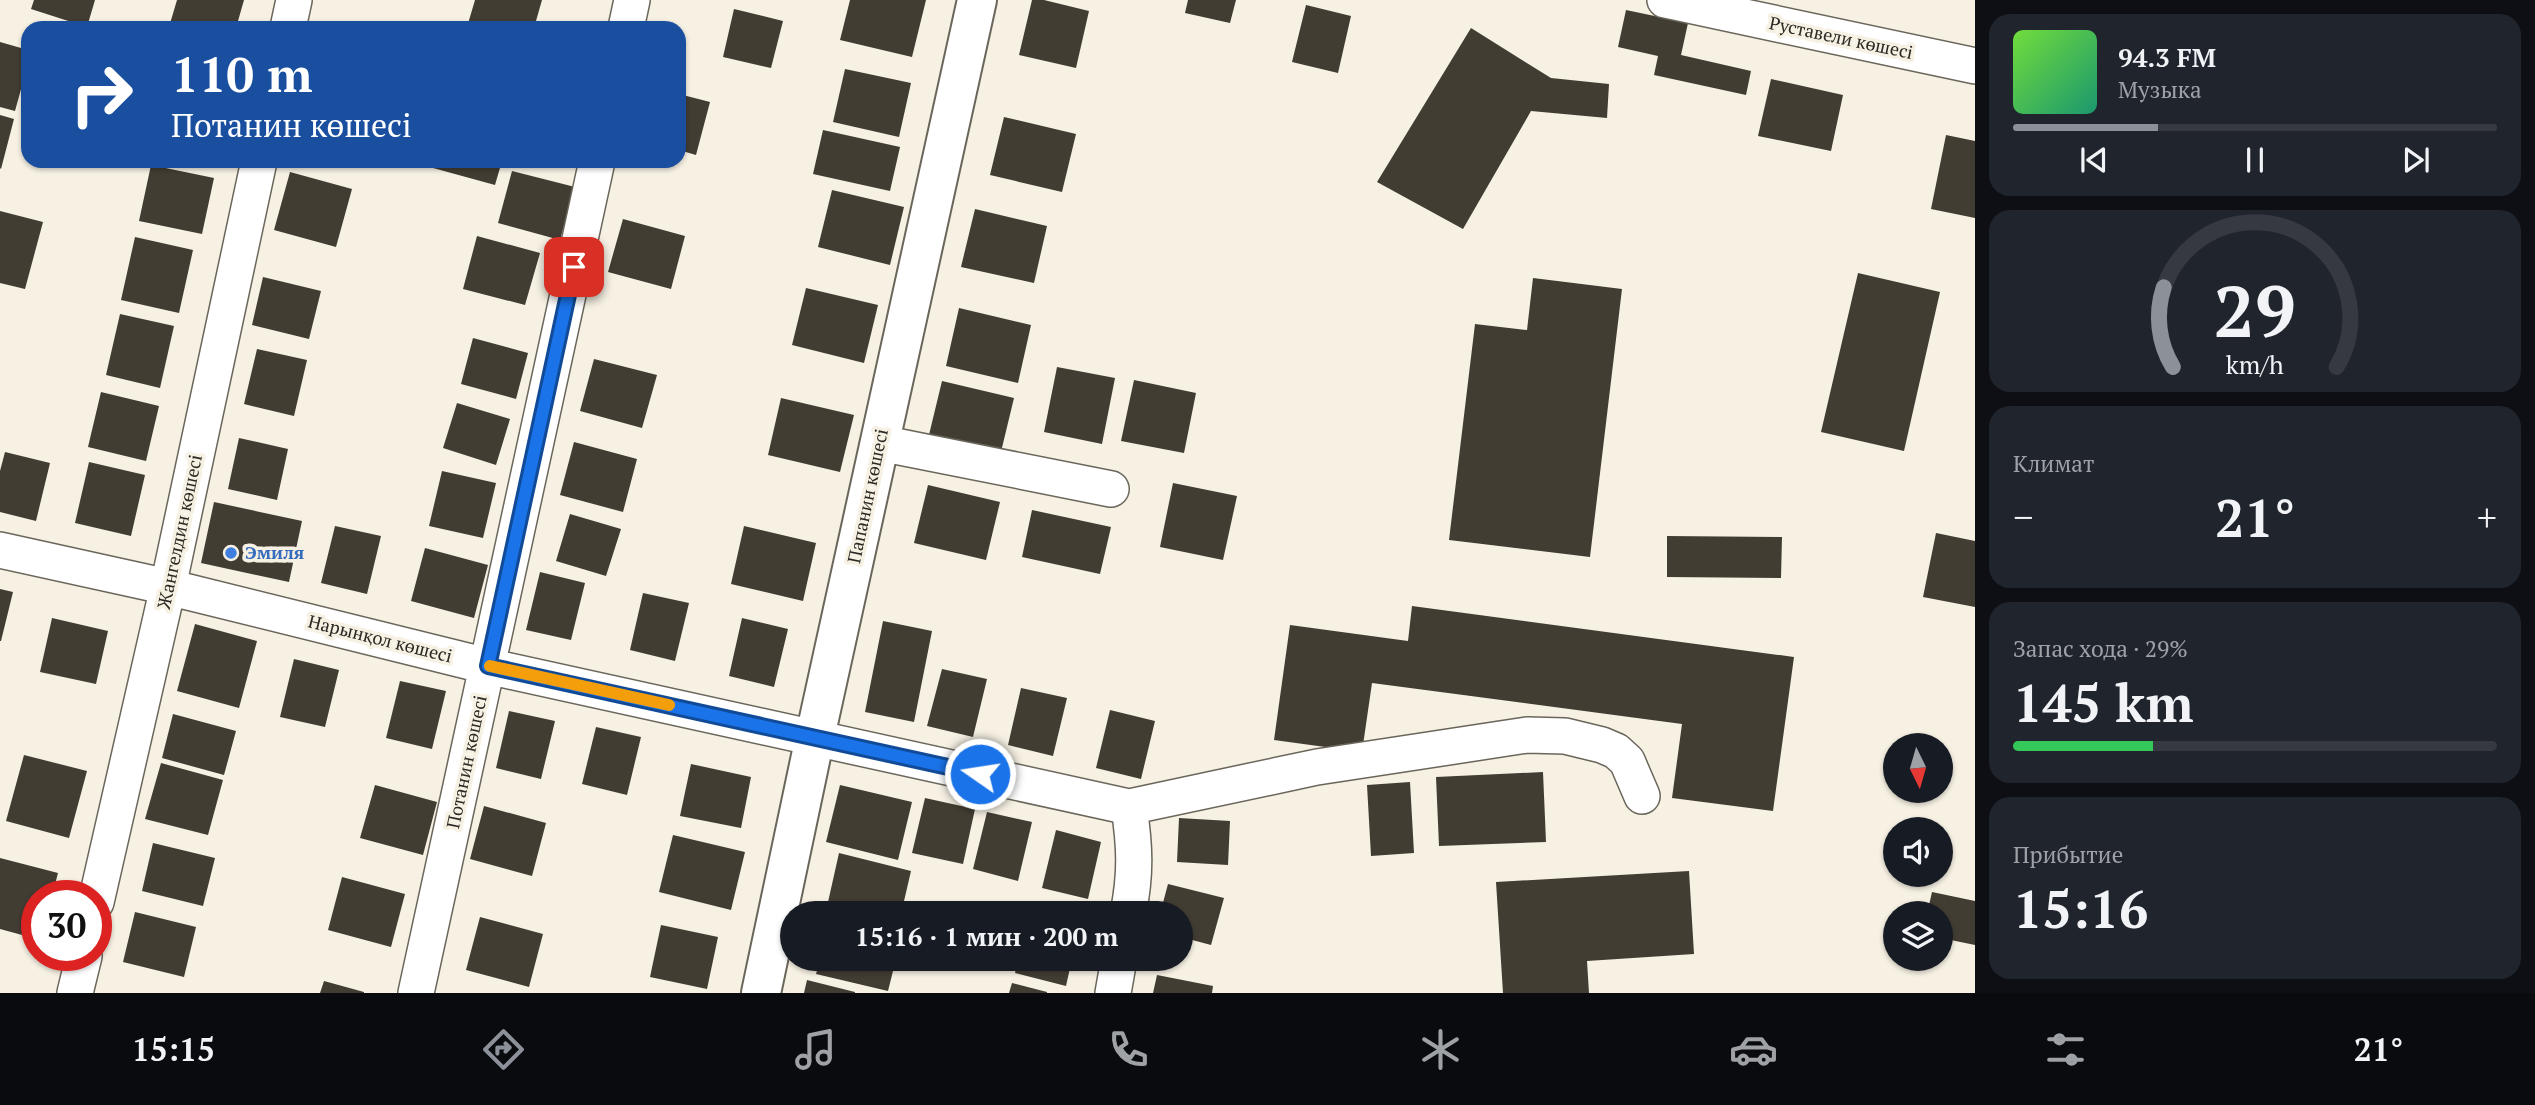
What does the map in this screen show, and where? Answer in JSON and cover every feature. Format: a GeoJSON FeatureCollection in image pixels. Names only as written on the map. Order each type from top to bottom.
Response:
{"type":"FeatureCollection","features":[{"type":"Feature","properties":{"kind":"main road","name":"Папанин көшесі"},"geometry":{"type":"LineString","coordinates":[[761,993],[977,0]]}},
{"type":"Feature","properties":{"kind":"street"},"geometry":{"type":"LineString","coordinates":[[290,21],[294,0]]}},
{"type":"Feature","properties":{"kind":"street"},"geometry":{"type":"LineString","coordinates":[[628,21],[632,0]]}},
{"type":"Feature","properties":{"kind":"street","name":"Руставели көшесі"},"geometry":{"type":"LineString","coordinates":[[1665,0],[1756,10],[1975,66]]}},
{"type":"Feature","properties":{"kind":"street","name":"Жангелдин көшесі"},"geometry":{"type":"LineString","coordinates":[[101,880],[168,587],[258,168]]}},
{"type":"Feature","properties":{"kind":"street","name":"Потанин көшесі"},"geometry":{"type":"LineString","coordinates":[[416,993],[595,168]]}},
{"type":"Feature","properties":{"kind":"street"},"geometry":{"type":"LineString","coordinates":[[880,443],[1111,488]]}},
{"type":"Feature","properties":{"kind":"street","name":"Нарынқол көшесі"},"geometry":{"type":"LineString","coordinates":[[0,550],[168,587],[488,666],[1129,807]]}},
{"type":"Feature","properties":{"kind":"street"},"geometry":{"type":"LineString","coordinates":[[1130,901],[1135,847],[1129,807],[1317,767],[1527,735],[1565,736],[1616,751],[1627,761],[1642,796]]}},
{"type":"Feature","properties":{"kind":"street"},"geometry":{"type":"LineString","coordinates":[[75,993],[80,971]]}},
{"type":"Feature","properties":{"kind":"street"},"geometry":{"type":"LineString","coordinates":[[1113,993],[1117,971]]}},
{"type":"Feature","properties":{"kind":"building"},"geometry":{"type":"Polygon","coordinates":[[[34,0],[95,0],[89,21],[68,21],[31,9],[34,0]]]}},
{"type":"Feature","properties":{"kind":"building"},"geometry":{"type":"Polygon","coordinates":[[[177,0],[244,0],[238,21],[171,21],[177,0]]]}},
{"type":"Feature","properties":{"kind":"building"},"geometry":{"type":"Polygon","coordinates":[[[475,0],[542,0],[536,21],[469,21],[475,0]]]}},
{"type":"Feature","properties":{"kind":"building"},"geometry":{"type":"Polygon","coordinates":[[[850,0],[926,0],[912,57],[840,40],[850,0]]]}},
{"type":"Feature","properties":{"kind":"building"},"geometry":{"type":"Polygon","coordinates":[[[1032,0],[1044,0],[1089,11],[1076,68],[1019,55],[1032,0]]]}},
{"type":"Feature","properties":{"kind":"building"},"geometry":{"type":"Polygon","coordinates":[[[1188,0],[1236,0],[1230,23],[1185,13],[1188,0]]]}},
{"type":"Feature","properties":{"kind":"building"},"geometry":{"type":"Polygon","coordinates":[[[1306,5],[1351,16],[1338,73],[1292,62],[1306,5]]]}},
{"type":"Feature","properties":{"kind":"building"},"geometry":{"type":"Polygon","coordinates":[[[734,9],[783,21],[771,68],[723,57],[734,9]]]}},
{"type":"Feature","properties":{"kind":"building"},"geometry":{"type":"Polygon","coordinates":[[[1626,10],[1688,23],[1681,55],[1751,71],[1746,95],[1654,75],[1658,56],[1618,47],[1626,10]]]}},
{"type":"Feature","properties":{"kind":"building"},"geometry":{"type":"Polygon","coordinates":[[[1471,28],[1551,78],[1609,84],[1607,118],[1531,111],[1463,229],[1377,182],[1471,28]]]}},
{"type":"Feature","properties":{"kind":"building"},"geometry":{"type":"Polygon","coordinates":[[[0,42],[21,48],[21,89],[15,111],[0,107],[0,42]]]}},
{"type":"Feature","properties":{"kind":"building"},"geometry":{"type":"Polygon","coordinates":[[[845,69],[911,83],[899,137],[833,122],[845,69]]]}},
{"type":"Feature","properties":{"kind":"building"},"geometry":{"type":"Polygon","coordinates":[[[1771,79],[1843,95],[1831,151],[1758,136],[1771,79]]]}},
{"type":"Feature","properties":{"kind":"building"},"geometry":{"type":"Polygon","coordinates":[[[686,96],[710,102],[696,155],[686,152],[686,96]]]}},
{"type":"Feature","properties":{"kind":"building"},"geometry":{"type":"Polygon","coordinates":[[[0,115],[14,119],[1,169],[0,168],[0,115]]]}},
{"type":"Feature","properties":{"kind":"building"},"geometry":{"type":"Polygon","coordinates":[[[1004,117],[1076,134],[1062,192],[990,175],[1004,117]]]}},
{"type":"Feature","properties":{"kind":"building"},"geometry":{"type":"Polygon","coordinates":[[[823,130],[900,147],[890,191],[813,174],[823,130]]]}},
{"type":"Feature","properties":{"kind":"building"},"geometry":{"type":"Polygon","coordinates":[[[1946,135],[1975,141],[1975,218],[1931,209],[1946,135]]]}},
{"type":"Feature","properties":{"kind":"building"},"geometry":{"type":"Polygon","coordinates":[[[150,168],[166,168],[214,178],[202,234],[139,221],[150,168]]]}},
{"type":"Feature","properties":{"kind":"building"},"geometry":{"type":"Polygon","coordinates":[[[433,168],[500,168],[495,185],[433,168]]]}},
{"type":"Feature","properties":{"kind":"building"},"geometry":{"type":"Polygon","coordinates":[[[512,171],[575,187],[560,240],[498,223],[512,171]]]}},
{"type":"Feature","properties":{"kind":"building"},"geometry":{"type":"Polygon","coordinates":[[[290,172],[352,189],[336,247],[274,230],[290,172]]]}},
{"type":"Feature","properties":{"kind":"building"},"geometry":{"type":"Polygon","coordinates":[[[832,190],[904,207],[890,265],[818,247],[832,190]]]}},
{"type":"Feature","properties":{"kind":"building"},"geometry":{"type":"Polygon","coordinates":[[[975,209],[1047,226],[1034,283],[961,267],[975,209]]]}},
{"type":"Feature","properties":{"kind":"building"},"geometry":{"type":"Polygon","coordinates":[[[0,211],[43,222],[25,289],[0,283],[0,211]]]}},
{"type":"Feature","properties":{"kind":"building"},"geometry":{"type":"Polygon","coordinates":[[[623,219],[685,236],[671,289],[608,272],[623,219]]]}},
{"type":"Feature","properties":{"kind":"building"},"geometry":{"type":"Polygon","coordinates":[[[477,236],[540,253],[525,305],[463,289],[477,236]]]}},
{"type":"Feature","properties":{"kind":"building"},"geometry":{"type":"Polygon","coordinates":[[[135,237],[193,250],[179,313],[121,300],[135,237]]]}},
{"type":"Feature","properties":{"kind":"building"},"geometry":{"type":"Polygon","coordinates":[[[1858,273],[1940,292],[1904,451],[1821,432],[1858,273]]]}},
{"type":"Feature","properties":{"kind":"building"},"geometry":{"type":"Polygon","coordinates":[[[263,277],[321,291],[309,339],[252,325],[263,277]]]}},
{"type":"Feature","properties":{"kind":"building"},"geometry":{"type":"Polygon","coordinates":[[[1533,278],[1622,289],[1590,557],[1449,540],[1475,324],[1527,330],[1533,278]]]}},
{"type":"Feature","properties":{"kind":"building"},"geometry":{"type":"Polygon","coordinates":[[[806,288],[878,305],[864,363],[792,345],[806,288]]]}},
{"type":"Feature","properties":{"kind":"building"},"geometry":{"type":"Polygon","coordinates":[[[959,308],[1031,325],[1018,383],[946,366],[959,308]]]}},
{"type":"Feature","properties":{"kind":"building"},"geometry":{"type":"Polygon","coordinates":[[[120,314],[174,326],[160,388],[106,375],[120,314]]]}},
{"type":"Feature","properties":{"kind":"building"},"geometry":{"type":"Polygon","coordinates":[[[473,338],[528,353],[516,399],[461,384],[473,338]]]}},
{"type":"Feature","properties":{"kind":"building"},"geometry":{"type":"Polygon","coordinates":[[[257,349],[307,360],[294,416],[244,404],[257,349]]]}},
{"type":"Feature","properties":{"kind":"building"},"geometry":{"type":"Polygon","coordinates":[[[594,359],[657,375],[642,428],[580,411],[594,359]]]}},
{"type":"Feature","properties":{"kind":"building"},"geometry":{"type":"Polygon","coordinates":[[[1057,367],[1115,378],[1102,444],[1044,432],[1057,367]]]}},
{"type":"Feature","properties":{"kind":"building"},"geometry":{"type":"Polygon","coordinates":[[[1134,380],[1196,393],[1184,453],[1121,441],[1134,380]]]}},
{"type":"Feature","properties":{"kind":"building"},"geometry":{"type":"Polygon","coordinates":[[[942,381],[1014,398],[1000,456],[928,439],[942,381]]]}},
{"type":"Feature","properties":{"kind":"building"},"geometry":{"type":"Polygon","coordinates":[[[101,392],[159,406],[146,461],[88,447],[101,392]]]}},
{"type":"Feature","properties":{"kind":"building"},"geometry":{"type":"Polygon","coordinates":[[[781,398],[854,415],[840,472],[768,455],[781,398]]]}},
{"type":"Feature","properties":{"kind":"building"},"geometry":{"type":"Polygon","coordinates":[[[457,403],[510,419],[496,465],[443,448],[457,403]]]}},
{"type":"Feature","properties":{"kind":"building"},"geometry":{"type":"Polygon","coordinates":[[[239,438],[288,449],[277,500],[228,489],[239,438]]]}},
{"type":"Feature","properties":{"kind":"building"},"geometry":{"type":"Polygon","coordinates":[[[574,442],[637,459],[623,512],[560,495],[574,442]]]}},
{"type":"Feature","properties":{"kind":"building"},"geometry":{"type":"Polygon","coordinates":[[[5,452],[50,463],[36,521],[0,512],[0,471],[5,452]]]}},
{"type":"Feature","properties":{"kind":"building"},"geometry":{"type":"Polygon","coordinates":[[[89,462],[145,475],[131,536],[75,523],[89,462]]]}},
{"type":"Feature","properties":{"kind":"building"},"geometry":{"type":"Polygon","coordinates":[[[442,471],[496,483],[483,538],[429,526],[442,471]]]}},
{"type":"Feature","properties":{"kind":"building"},"geometry":{"type":"Polygon","coordinates":[[[1173,483],[1237,496],[1223,560],[1160,547],[1173,483]]]}},
{"type":"Feature","properties":{"kind":"building"},"geometry":{"type":"Polygon","coordinates":[[[928,485],[1000,502],[986,560],[914,543],[928,485]]]}},
{"type":"Feature","properties":{"kind":"building"},"geometry":{"type":"Polygon","coordinates":[[[214,502],[302,521],[289,582],[201,563],[214,502]]]}},
{"type":"Feature","properties":{"kind":"building"},"geometry":{"type":"Polygon","coordinates":[[[1032,510],[1111,527],[1100,574],[1022,557],[1032,510]]]}},
{"type":"Feature","properties":{"kind":"building"},"geometry":{"type":"Polygon","coordinates":[[[570,514],[621,529],[606,576],[556,561],[570,514]]]}},
{"type":"Feature","properties":{"kind":"building"},"geometry":{"type":"Polygon","coordinates":[[[335,526],[381,536],[367,594],[321,583],[335,526]]]}},
{"type":"Feature","properties":{"kind":"building"},"geometry":{"type":"Polygon","coordinates":[[[744,526],[816,543],[803,601],[731,584],[744,526]]]}},
{"type":"Feature","properties":{"kind":"building"},"geometry":{"type":"Polygon","coordinates":[[[1936,533],[1975,541],[1975,607],[1923,597],[1936,533]]]}},
{"type":"Feature","properties":{"kind":"building"},"geometry":{"type":"Polygon","coordinates":[[[1667,536],[1782,537],[1781,578],[1667,577],[1667,536]]]}},
{"type":"Feature","properties":{"kind":"building"},"geometry":{"type":"Polygon","coordinates":[[[425,548],[488,565],[474,618],[411,601],[425,548]]]}},
{"type":"Feature","properties":{"kind":"building"},"geometry":{"type":"Polygon","coordinates":[[[540,572],[585,583],[571,640],[526,630],[540,572]]]}},
{"type":"Feature","properties":{"kind":"building"},"geometry":{"type":"Polygon","coordinates":[[[0,589],[13,592],[1,641],[0,641],[0,589]]]}},
{"type":"Feature","properties":{"kind":"building"},"geometry":{"type":"Polygon","coordinates":[[[643,593],[689,603],[675,661],[630,650],[643,593]]]}},
{"type":"Feature","properties":{"kind":"building"},"geometry":{"type":"Polygon","coordinates":[[[1412,606],[1794,657],[1773,811],[1672,798],[1682,724],[1372,683],[1362,752],[1274,740],[1290,625],[1408,641],[1412,606]]]}},
{"type":"Feature","properties":{"kind":"building"},"geometry":{"type":"Polygon","coordinates":[[[52,618],[108,631],[96,684],[40,672],[52,618]]]}},
{"type":"Feature","properties":{"kind":"building"},"geometry":{"type":"Polygon","coordinates":[[[742,618],[788,629],[774,687],[729,676],[742,618]]]}},
{"type":"Feature","properties":{"kind":"building"},"geometry":{"type":"Polygon","coordinates":[[[883,621],[932,631],[914,722],[865,712],[883,621]]]}},
{"type":"Feature","properties":{"kind":"building"},"geometry":{"type":"Polygon","coordinates":[[[195,624],[257,641],[239,708],[177,691],[195,624]]]}},
{"type":"Feature","properties":{"kind":"building"},"geometry":{"type":"Polygon","coordinates":[[[294,659],[339,670],[325,727],[280,717],[294,659]]]}},
{"type":"Feature","properties":{"kind":"building"},"geometry":{"type":"Polygon","coordinates":[[[942,669],[987,679],[973,737],[927,726],[942,669]]]}},
{"type":"Feature","properties":{"kind":"building"},"geometry":{"type":"Polygon","coordinates":[[[400,681],[446,691],[432,749],[386,738],[400,681]]]}},
{"type":"Feature","properties":{"kind":"building"},"geometry":{"type":"Polygon","coordinates":[[[1021,688],[1067,698],[1053,756],[1008,745],[1021,688]]]}},
{"type":"Feature","properties":{"kind":"building"},"geometry":{"type":"Polygon","coordinates":[[[1110,710],[1155,721],[1141,779],[1096,768],[1110,710]]]}},
{"type":"Feature","properties":{"kind":"building"},"geometry":{"type":"Polygon","coordinates":[[[509,711],[555,721],[541,779],[496,768],[509,711]]]}},
{"type":"Feature","properties":{"kind":"building"},"geometry":{"type":"Polygon","coordinates":[[[173,714],[236,731],[224,775],[162,758],[173,714]]]}},
{"type":"Feature","properties":{"kind":"building"},"geometry":{"type":"Polygon","coordinates":[[[596,727],[641,737],[627,795],[582,784],[596,727]]]}},
{"type":"Feature","properties":{"kind":"building"},"geometry":{"type":"Polygon","coordinates":[[[24,755],[87,771],[69,838],[6,821],[24,755]]]}},
{"type":"Feature","properties":{"kind":"building"},"geometry":{"type":"Polygon","coordinates":[[[161,763],[223,780],[208,835],[145,819],[161,763]]]}},
{"type":"Feature","properties":{"kind":"building"},"geometry":{"type":"Polygon","coordinates":[[[691,764],[751,777],[741,828],[680,816],[691,764]]]}},
{"type":"Feature","properties":{"kind":"building"},"geometry":{"type":"Polygon","coordinates":[[[1543,772],[1546,842],[1439,846],[1436,777],[1543,772]]]}},
{"type":"Feature","properties":{"kind":"building"},"geometry":{"type":"Polygon","coordinates":[[[1410,782],[1414,853],[1371,856],[1367,785],[1410,782]]]}},
{"type":"Feature","properties":{"kind":"building"},"geometry":{"type":"Polygon","coordinates":[[[375,785],[437,802],[423,855],[360,838],[375,785]]]}},
{"type":"Feature","properties":{"kind":"building"},"geometry":{"type":"Polygon","coordinates":[[[840,785],[912,802],[898,860],[826,842],[840,785]]]}},
{"type":"Feature","properties":{"kind":"building"},"geometry":{"type":"Polygon","coordinates":[[[925,798],[975,809],[963,864],[912,853],[925,798]]]}},
{"type":"Feature","properties":{"kind":"building"},"geometry":{"type":"Polygon","coordinates":[[[484,806],[546,823],[532,876],[470,859],[484,806]]]}},
{"type":"Feature","properties":{"kind":"building"},"geometry":{"type":"Polygon","coordinates":[[[987,812],[1032,822],[1018,881],[973,869],[987,812]]]}},
{"type":"Feature","properties":{"kind":"building"},"geometry":{"type":"Polygon","coordinates":[[[1179,818],[1230,821],[1228,865],[1177,862],[1179,818]]]}},
{"type":"Feature","properties":{"kind":"building"},"geometry":{"type":"Polygon","coordinates":[[[1056,830],[1101,842],[1088,899],[1042,888],[1056,830]]]}},
{"type":"Feature","properties":{"kind":"building"},"geometry":{"type":"Polygon","coordinates":[[[673,835],[745,852],[731,910],[659,892],[673,835]]]}},
{"type":"Feature","properties":{"kind":"building"},"geometry":{"type":"Polygon","coordinates":[[[153,843],[215,858],[203,906],[142,891],[153,843]]]}},
{"type":"Feature","properties":{"kind":"building"},"geometry":{"type":"Polygon","coordinates":[[[839,853],[911,871],[904,901],[828,901],[839,853]]]}},
{"type":"Feature","properties":{"kind":"building"},"geometry":{"type":"Polygon","coordinates":[[[0,858],[58,873],[56,880],[21,880],[21,935],[0,929],[0,858]]]}},
{"type":"Feature","properties":{"kind":"building"},"geometry":{"type":"Polygon","coordinates":[[[1689,871],[1694,954],[1587,961],[1589,993],[1503,993],[1496,882],[1689,871]]]}},
{"type":"Feature","properties":{"kind":"building"},"geometry":{"type":"Polygon","coordinates":[[[342,877],[405,894],[391,947],[328,930],[342,877]]]}},
{"type":"Feature","properties":{"kind":"building"},"geometry":{"type":"Polygon","coordinates":[[[1168,884],[1224,898],[1211,945],[1193,940],[1193,901],[1163,901],[1168,884]]]}},
{"type":"Feature","properties":{"kind":"building"},"geometry":{"type":"Polygon","coordinates":[[[1932,892],[1975,901],[1975,945],[1953,940],[1953,901],[1930,901],[1932,892]]]}},
{"type":"Feature","properties":{"kind":"building"},"geometry":{"type":"Polygon","coordinates":[[[135,912],[196,927],[184,977],[123,962],[135,912]]]}},
{"type":"Feature","properties":{"kind":"building"},"geometry":{"type":"Polygon","coordinates":[[[480,917],[543,934],[529,987],[466,970],[480,917]]]}},
{"type":"Feature","properties":{"kind":"building"},"geometry":{"type":"Polygon","coordinates":[[[661,925],[718,937],[707,989],[650,977],[661,925]]]}},
{"type":"Feature","properties":{"kind":"building"},"geometry":{"type":"Polygon","coordinates":[[[817,971],[893,971],[888,991],[816,974],[817,971]]]}},
{"type":"Feature","properties":{"kind":"building"},"geometry":{"type":"Polygon","coordinates":[[[1015,971],[1069,971],[1066,986],[1015,971]]]}},
{"type":"Feature","properties":{"kind":"building"},"geometry":{"type":"Polygon","coordinates":[[[1157,975],[1213,986],[1212,993],[1153,993],[1157,975]]]}},
{"type":"Feature","properties":{"kind":"building"},"geometry":{"type":"Polygon","coordinates":[[[807,980],[855,992],[855,993],[804,993],[807,980]]]}},
{"type":"Feature","properties":{"kind":"building"},"geometry":{"type":"Polygon","coordinates":[[[324,981],[364,992],[364,993],[320,993],[324,981]]]}},
{"type":"Feature","properties":{"kind":"building"},"geometry":{"type":"Polygon","coordinates":[[[1012,983],[1047,992],[1047,993],[1009,993],[1012,983]]]}},
{"type":"Feature","properties":{"kind":"slow traffic"},"geometry":{"type":"LineString","coordinates":[[490,666],[669,705]]}},
{"type":"Feature","properties":{"kind":"place","name":"Эмиля"},"geometry":{"type":"Point","coordinates":[231,553]}},
{"type":"Feature","properties":{"kind":"route"},"geometry":{"type":"LineString","coordinates":[[574,267],[488,666],[980,774]]}}]}
